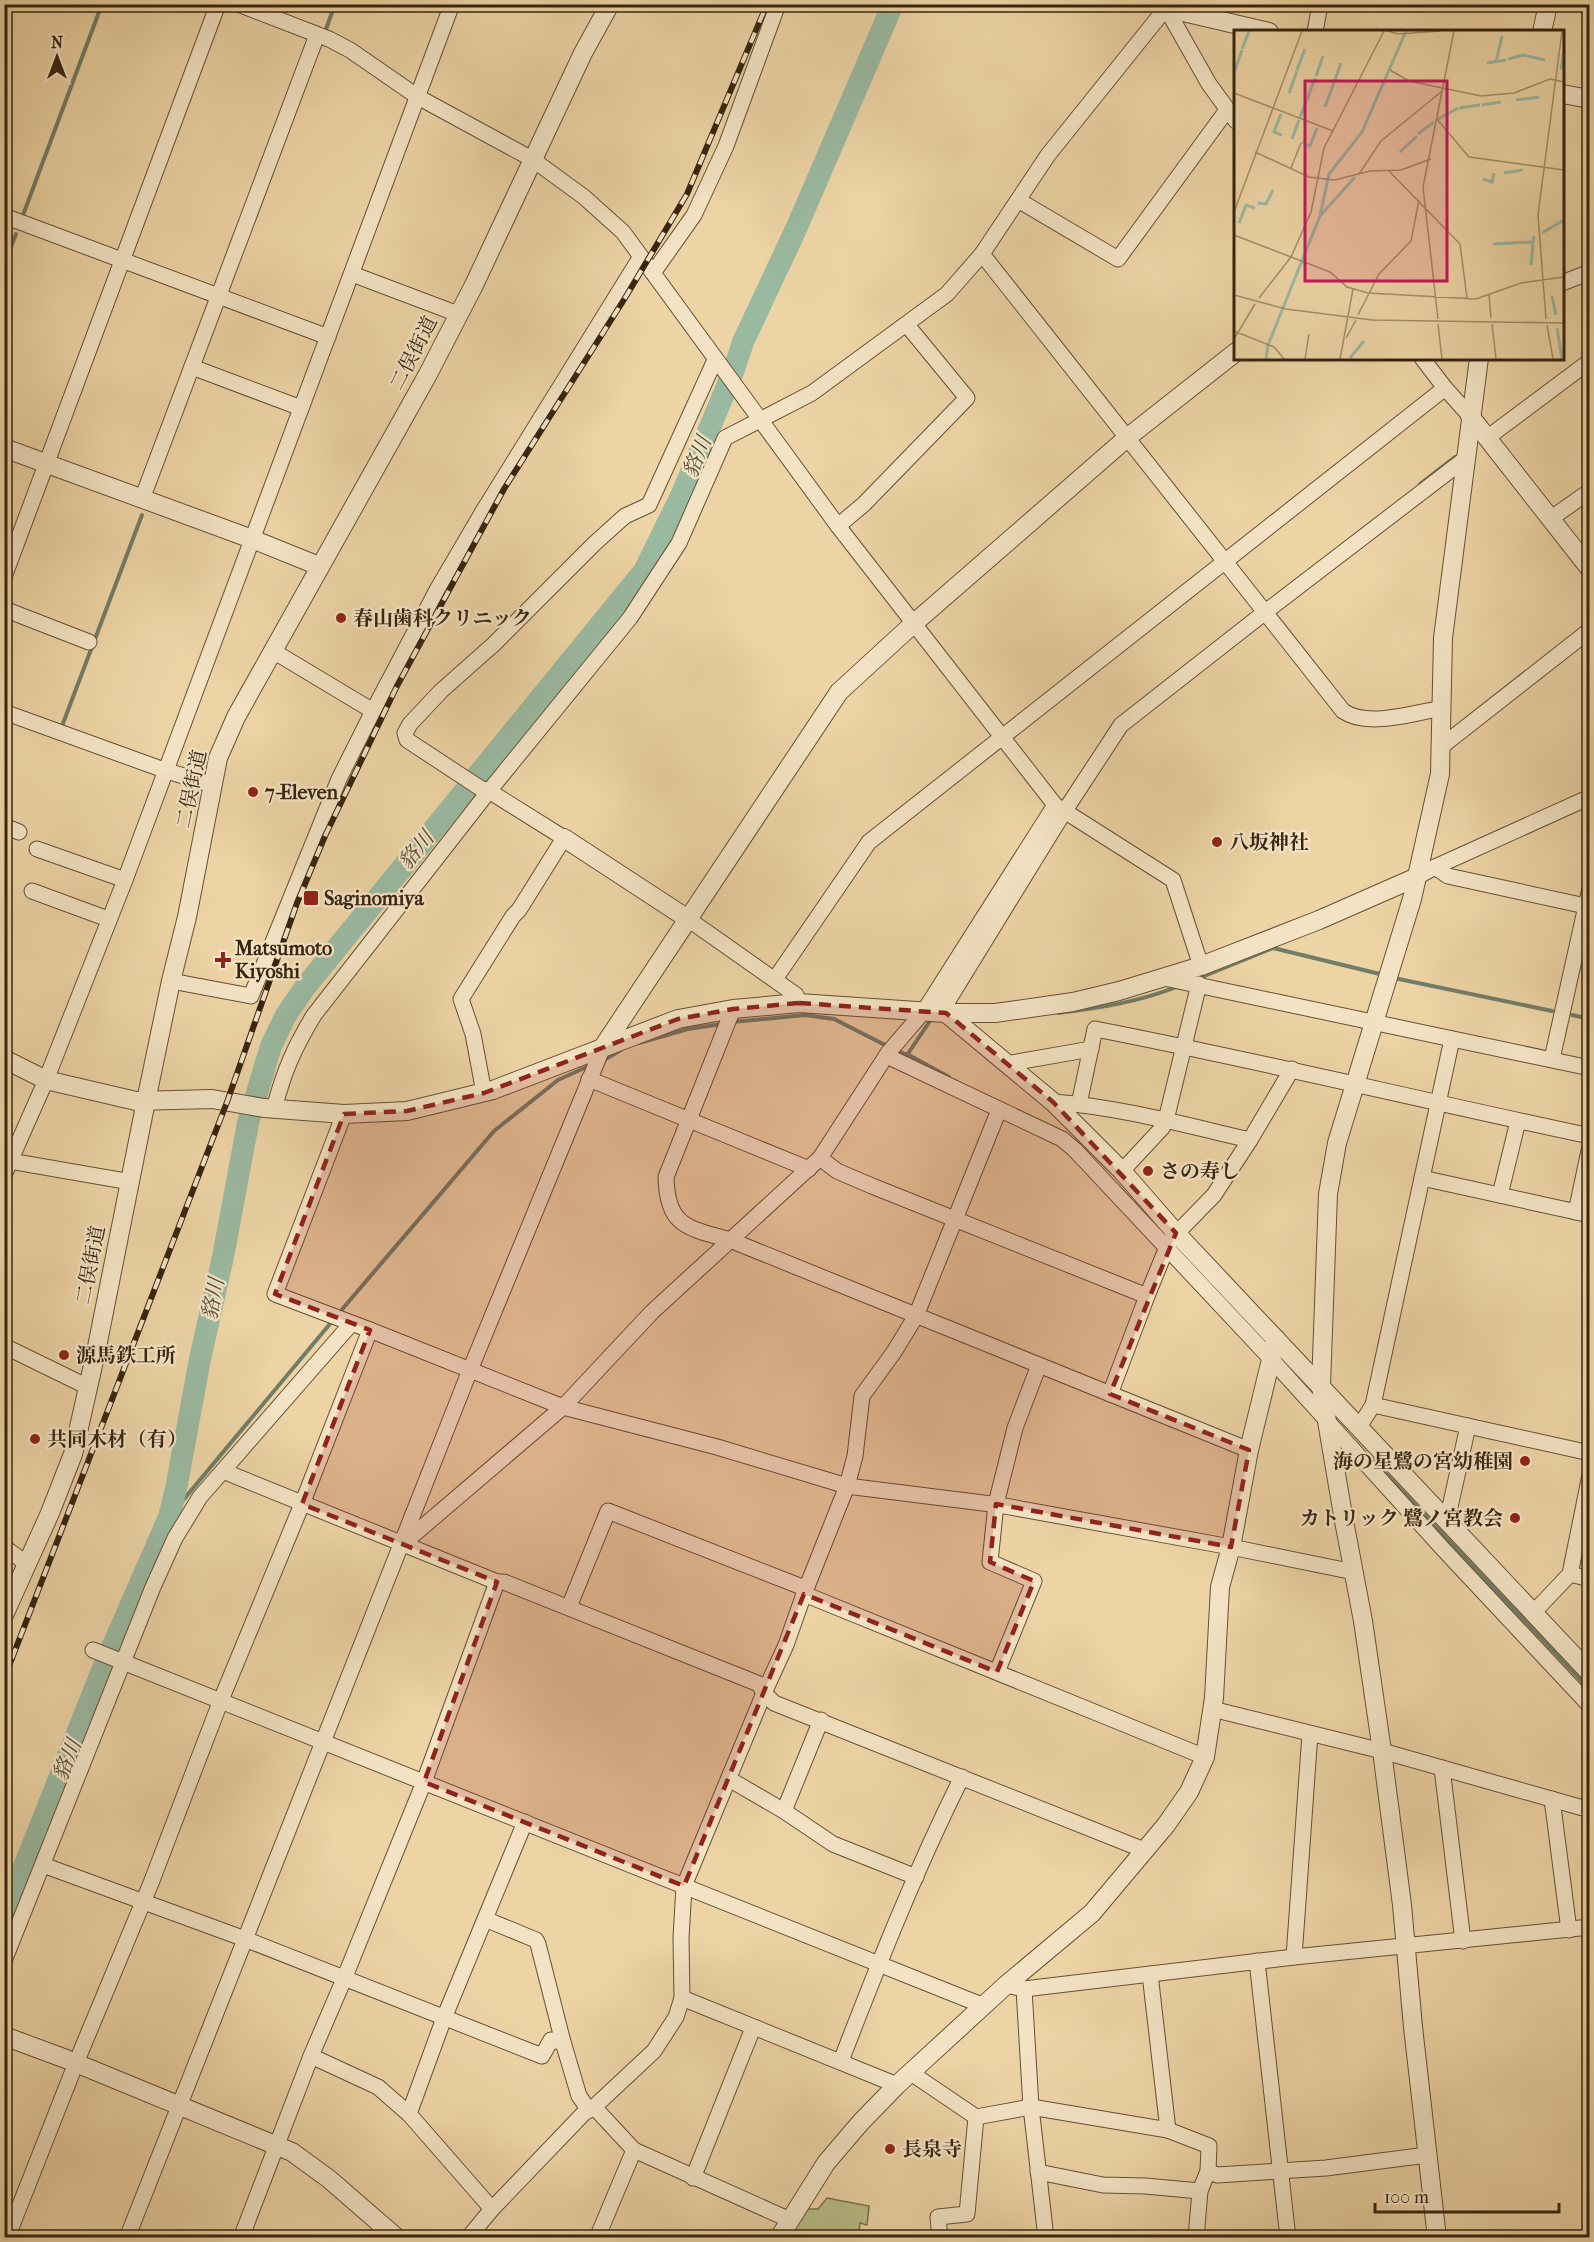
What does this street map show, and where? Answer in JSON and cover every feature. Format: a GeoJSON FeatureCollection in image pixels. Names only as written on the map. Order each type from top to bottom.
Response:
{"type":"FeatureCollection","features":[{"type":"Feature","properties":{"kind":"street"},"geometry":{"type":"LineString","coordinates":[[4,577],[218,4]]}},
{"type":"Feature","properties":{"kind":"street"},"geometry":{"type":"LineString","coordinates":[[238,4],[321,36],[365,59],[418,97],[532,159],[608,217],[623,232],[912,625],[1059,808],[1173,880],[1199,978],[1166,1120],[1162,1128],[1122,1171]]}},
{"type":"Feature","properties":{"kind":"street"},"geometry":{"type":"LineString","coordinates":[[131,1182],[7,1166],[46,1080],[125,879],[452,4]]}},
{"type":"Feature","properties":{"kind":"street","name":"二俣街道"},"geometry":{"type":"LineString","coordinates":[[4,1615],[69,1466],[88,1387],[171,981],[187,917],[218,758],[236,717],[394,436],[474,285],[583,53],[610,4]]}},
{"type":"Feature","properties":{"kind":"street"},"geometry":{"type":"LineString","coordinates":[[653,273],[694,215],[726,146],[778,4]]}},
{"type":"Feature","properties":{"kind":"street"},"geometry":{"type":"LineString","coordinates":[[1315,30],[1320,4]]}},
{"type":"Feature","properties":{"kind":"street"},"geometry":{"type":"LineString","coordinates":[[1542,30],[1548,4]]}},
{"type":"Feature","properties":{"kind":"street"},"geometry":{"type":"LineString","coordinates":[[1162,6],[1210,11],[1263,30]]}},
{"type":"Feature","properties":{"kind":"street"},"geometry":{"type":"LineString","coordinates":[[1018,200],[1118,259],[1231,115],[1209,84],[1162,6]]}},
{"type":"Feature","properties":{"kind":"street"},"geometry":{"type":"LineString","coordinates":[[269,1108],[294,1049],[314,1015],[484,790],[630,618],[679,543],[725,438],[812,393],[907,326],[947,294],[982,254],[1048,155],[1162,6]]}},
{"type":"Feature","properties":{"kind":"street"},"geometry":{"type":"LineString","coordinates":[[142,499],[197,368],[218,296],[321,36]]}},
{"type":"Feature","properties":{"kind":"street"},"geometry":{"type":"LineString","coordinates":[[1564,94],[1590,99]]}},
{"type":"Feature","properties":{"kind":"street"},"geometry":{"type":"LineString","coordinates":[[4,216],[328,337]]}},
{"type":"Feature","properties":{"kind":"street"},"geometry":{"type":"LineString","coordinates":[[982,254],[1343,711],[1352,717],[1373,719],[1442,708]]}},
{"type":"Feature","properties":{"kind":"street"},"geometry":{"type":"LineString","coordinates":[[171,981],[251,996],[339,779],[373,711],[438,588],[482,513],[640,258]]}},
{"type":"Feature","properties":{"kind":"street"},"geometry":{"type":"LineString","coordinates":[[1564,283],[1590,272]]}},
{"type":"Feature","properties":{"kind":"street"},"geometry":{"type":"LineString","coordinates":[[352,274],[458,314]]}},
{"type":"Feature","properties":{"kind":"street"},"geometry":{"type":"LineString","coordinates":[[838,526],[864,504],[967,398],[907,326]]}},
{"type":"Feature","properties":{"kind":"street"},"geometry":{"type":"LineString","coordinates":[[127,2238],[470,1370],[602,1050],[839,692],[912,625],[1128,437],[1234,354]]}},
{"type":"Feature","properties":{"kind":"street"},"geometry":{"type":"LineString","coordinates":[[1424,360],[1590,569]]}},
{"type":"Feature","properties":{"kind":"street"},"geometry":{"type":"LineString","coordinates":[[1437,2238],[1406,1945],[1382,1751],[1363,1621],[1322,1391],[1328,1194],[1337,1143],[1418,877],[1440,774],[1443,638],[1479,360]]}},
{"type":"Feature","properties":{"kind":"street"},"geometry":{"type":"LineString","coordinates":[[1487,438],[1590,361]]}},
{"type":"Feature","properties":{"kind":"street"},"geometry":{"type":"LineString","coordinates":[[720,365],[649,505],[625,516],[494,644],[441,691],[410,724],[405,733],[407,740],[688,919],[775,979],[796,995],[799,1003]]}},
{"type":"Feature","properties":{"kind":"street"},"geometry":{"type":"LineString","coordinates":[[197,368],[301,408]]}},
{"type":"Feature","properties":{"kind":"street"},"geometry":{"type":"LineString","coordinates":[[775,979],[869,842],[1445,388]]}},
{"type":"Feature","properties":{"kind":"street"},"geometry":{"type":"LineString","coordinates":[[4,448],[319,566]]}},
{"type":"Feature","properties":{"kind":"street"},"geometry":{"type":"LineString","coordinates":[[402,1544],[563,1407],[652,1312],[815,1163],[891,1050],[937,1012],[1059,808],[1121,725],[1465,459]]}},
{"type":"Feature","properties":{"kind":"street"},"geometry":{"type":"LineString","coordinates":[[1550,519],[1590,491]]}},
{"type":"Feature","properties":{"kind":"street"},"geometry":{"type":"LineString","coordinates":[[4,609],[89,642]]}},
{"type":"Feature","properties":{"kind":"street"},"geometry":{"type":"LineString","coordinates":[[1442,746],[1590,630]]}},
{"type":"Feature","properties":{"kind":"street"},"geometry":{"type":"LineString","coordinates":[[273,651],[373,711]]}},
{"type":"Feature","properties":{"kind":"street"},"geometry":{"type":"LineString","coordinates":[[4,712],[164,770],[213,785]]}},
{"type":"Feature","properties":{"kind":"street"},"geometry":{"type":"LineString","coordinates":[[1199,978],[1319,920],[1590,797]]}},
{"type":"Feature","properties":{"kind":"street"},"geometry":{"type":"LineString","coordinates":[[484,1093],[473,1034],[461,999],[564,838]]}},
{"type":"Feature","properties":{"kind":"street"},"geometry":{"type":"LineString","coordinates":[[37,849],[125,879]]}},
{"type":"Feature","properties":{"kind":"street"},"geometry":{"type":"LineString","coordinates":[[1435,867],[1448,876],[1588,906]]}},
{"type":"Feature","properties":{"kind":"street"},"geometry":{"type":"LineString","coordinates":[[1552,1059],[1588,906],[1590,888]]}},
{"type":"Feature","properties":{"kind":"street"},"geometry":{"type":"LineString","coordinates":[[32,891],[108,919]]}},
{"type":"Feature","properties":{"kind":"street"},"geometry":{"type":"LineString","coordinates":[[4,1059],[46,1080],[136,1101],[204,1099],[269,1108],[344,1114],[407,1112],[484,1093],[602,1050],[678,1019],[729,1019],[799,1003],[937,1012],[995,1013],[1038,1009],[1170,979],[1199,978],[1375,1021],[1590,1068]]}},
{"type":"Feature","properties":{"kind":"street"},"geometry":{"type":"LineString","coordinates":[[937,1012],[1053,1102],[1122,1171],[1171,1242]]}},
{"type":"Feature","properties":{"kind":"street"},"geometry":{"type":"LineString","coordinates":[[729,1019],[666,1177],[666,1193],[672,1214],[681,1222],[696,1230],[730,1239],[1249,1450]]}},
{"type":"Feature","properties":{"kind":"street"},"geometry":{"type":"LineString","coordinates":[[1078,1104],[1095,1029],[1292,1069],[1439,1104],[1590,1136]]}},
{"type":"Feature","properties":{"kind":"street"},"geometry":{"type":"LineString","coordinates":[[1359,1427],[1373,1405],[1452,1038]]}},
{"type":"Feature","properties":{"kind":"street"},"geometry":{"type":"LineString","coordinates":[[1006,1064],[1090,1049]]}},
{"type":"Feature","properties":{"kind":"street"},"geometry":{"type":"LineString","coordinates":[[891,1050],[999,1110],[1062,1139],[1075,1150],[1171,1242],[1273,1349],[1328,1419],[1444,1550],[1590,1706]]}},
{"type":"Feature","properties":{"kind":"street"},"geometry":{"type":"LineString","coordinates":[[1110,1394],[1147,1296],[1171,1242],[1214,1195],[1292,1069]]}},
{"type":"Feature","properties":{"kind":"street"},"geometry":{"type":"LineString","coordinates":[[591,1076],[689,1119],[837,1171],[1147,1296]]}},
{"type":"Feature","properties":{"kind":"street"},"geometry":{"type":"LineString","coordinates":[[1053,1102],[1078,1104],[1166,1120],[1250,1140]]}},
{"type":"Feature","properties":{"kind":"street"},"geometry":{"type":"LineString","coordinates":[[468,2238],[492,2209],[654,2051],[676,2017],[682,1998],[681,1938],[684,1886],[786,1645],[847,1486],[855,1456],[862,1396],[916,1316],[999,1110]]}},
{"type":"Feature","properties":{"kind":"street"},"geometry":{"type":"LineString","coordinates":[[344,1114],[275,1294],[563,1407],[696,1442],[847,1486],[996,1504],[1354,1572]]}},
{"type":"Feature","properties":{"kind":"street"},"geometry":{"type":"LineString","coordinates":[[1500,1195],[1518,1121]]}},
{"type":"Feature","properties":{"kind":"street"},"geometry":{"type":"LineString","coordinates":[[1422,1178],[1583,1213],[1590,1146]]}},
{"type":"Feature","properties":{"kind":"street"},"geometry":{"type":"LineString","coordinates":[[4,1961],[153,1587],[175,1538],[200,1497],[347,1322]]}},
{"type":"Feature","properties":{"kind":"street"},"geometry":{"type":"LineString","coordinates":[[7,2238],[370,1330]]}},
{"type":"Feature","properties":{"kind":"street"},"geometry":{"type":"LineString","coordinates":[[4,1346],[88,1387]]}},
{"type":"Feature","properties":{"kind":"street"},"geometry":{"type":"LineString","coordinates":[[1273,1349],[1322,1391],[1359,1427],[1590,1673]]}},
{"type":"Feature","properties":{"kind":"street"},"geometry":{"type":"LineString","coordinates":[[485,1919],[536,1941],[579,2096],[634,2150],[693,2178],[786,2232],[826,2163],[897,2085],[984,2006],[1015,1987],[1092,1913],[1166,1825],[1189,1792],[1204,1757],[1214,1698],[1220,1587],[1231,1547],[1249,1450],[1273,1349]]}},
{"type":"Feature","properties":{"kind":"street"},"geometry":{"type":"LineString","coordinates":[[997,1672],[1034,1581],[990,1562],[996,1504],[1015,1428],[1039,1365]]}},
{"type":"Feature","properties":{"kind":"street"},"geometry":{"type":"LineString","coordinates":[[1373,1405],[1590,1453]]}},
{"type":"Feature","properties":{"kind":"street"},"geometry":{"type":"LineString","coordinates":[[1441,1516],[1450,1506],[1468,1426]]}},
{"type":"Feature","properties":{"kind":"street"},"geometry":{"type":"LineString","coordinates":[[223,1471],[759,1684],[774,1703],[1144,1850]]}},
{"type":"Feature","properties":{"kind":"street"},"geometry":{"type":"LineString","coordinates":[[1533,1613],[1570,1574],[1590,1475]]}},
{"type":"Feature","properties":{"kind":"street"},"geometry":{"type":"LineString","coordinates":[[569,1607],[608,1511],[802,1587],[804,1594]]}},
{"type":"Feature","properties":{"kind":"street"},"geometry":{"type":"LineString","coordinates":[[4,1547],[27,1564]]}},
{"type":"Feature","properties":{"kind":"street"},"geometry":{"type":"LineString","coordinates":[[1570,1574],[1590,1579]]}},
{"type":"Feature","properties":{"kind":"street"},"geometry":{"type":"LineString","coordinates":[[241,2238],[311,2056],[424,1782],[498,1582]]}},
{"type":"Feature","properties":{"kind":"street"},"geometry":{"type":"LineString","coordinates":[[804,1594],[1204,1757]]}},
{"type":"Feature","properties":{"kind":"street"},"geometry":{"type":"LineString","coordinates":[[93,1650],[984,2006]]}},
{"type":"Feature","properties":{"kind":"street"},"geometry":{"type":"LineString","coordinates":[[1212,1709],[1382,1751],[1590,1810]]}},
{"type":"Feature","properties":{"kind":"street"},"geometry":{"type":"LineString","coordinates":[[784,1811],[821,1720]]}},
{"type":"Feature","properties":{"kind":"street"},"geometry":{"type":"LineString","coordinates":[[1294,1957],[1310,1734]]}},
{"type":"Feature","properties":{"kind":"street"},"geometry":{"type":"LineString","coordinates":[[1442,1768],[1463,1941]]}},
{"type":"Feature","properties":{"kind":"street"},"geometry":{"type":"LineString","coordinates":[[841,2061],[878,1964],[937,1827],[962,1777]]}},
{"type":"Feature","properties":{"kind":"street"},"geometry":{"type":"LineString","coordinates":[[729,1779],[784,1811],[833,1844],[916,1876]]}},
{"type":"Feature","properties":{"kind":"street"},"geometry":{"type":"LineString","coordinates":[[1552,1799],[1569,1930]]}},
{"type":"Feature","properties":{"kind":"street"},"geometry":{"type":"LineString","coordinates":[[409,2114],[444,2018],[525,1822]]}},
{"type":"Feature","properties":{"kind":"street"},"geometry":{"type":"LineString","coordinates":[[43,1865],[245,1939],[542,2056],[551,2040],[563,2042]]}},
{"type":"Feature","properties":{"kind":"street"},"geometry":{"type":"LineString","coordinates":[[1015,1987],[1590,1927]]}},
{"type":"Feature","properties":{"kind":"street"},"geometry":{"type":"LineString","coordinates":[[1257,1961],[1288,2238]]}},
{"type":"Feature","properties":{"kind":"street"},"geometry":{"type":"LineString","coordinates":[[1150,1974],[1168,2130]]}},
{"type":"Feature","properties":{"kind":"street"},"geometry":{"type":"LineString","coordinates":[[1015,1987],[1046,2238]]}},
{"type":"Feature","properties":{"kind":"street"},"geometry":{"type":"LineString","coordinates":[[682,1998],[897,2085]]}},
{"type":"Feature","properties":{"kind":"street"},"geometry":{"type":"LineString","coordinates":[[693,2178],[753,2028]]}},
{"type":"Feature","properties":{"kind":"street"},"geometry":{"type":"LineString","coordinates":[[4,2036],[278,2145],[304,2160],[329,2179],[397,2238]]}},
{"type":"Feature","properties":{"kind":"street"},"geometry":{"type":"LineString","coordinates":[[311,2056],[378,2087],[409,2114],[492,2209]]}},
{"type":"Feature","properties":{"kind":"street"},"geometry":{"type":"LineString","coordinates":[[911,2073],[976,2117],[1031,2107],[1168,2130],[1209,2146],[1208,2171],[1200,2191],[1196,2238]]}},
{"type":"Feature","properties":{"kind":"street"},"geometry":{"type":"LineString","coordinates":[[940,2238],[938,2217],[967,2214],[976,2117]]}},
{"type":"Feature","properties":{"kind":"street"},"geometry":{"type":"LineString","coordinates":[[597,2238],[634,2150]]}},
{"type":"Feature","properties":{"kind":"street"},"geometry":{"type":"LineString","coordinates":[[1208,2171],[1217,2175],[1326,2168],[1427,2155]]}},
{"type":"Feature","properties":{"kind":"street"},"geometry":{"type":"LineString","coordinates":[[1038,2172],[1103,2185],[1200,2191]]}},
{"type":"Feature","properties":{"kind":"highlighted area"},"geometry":{"type":"Polygon","coordinates":[[[799,1003],[946,1013],[1053,1102],[1176,1233],[1110,1394],[1249,1450],[1231,1547],[996,1504],[990,1562],[1034,1581],[997,1672],[804,1594],[684,1886],[424,1782],[497,1582],[302,1504],[370,1330],[275,1294],[344,1114],[407,1111],[484,1093],[678,1019],[733,1009],[799,1003]]]}},
{"type":"Feature","properties":{"kind":"green space"},"geometry":{"type":"Polygon","coordinates":[[[827,2198],[869,2206],[867,2225],[860,2223],[859,2232],[835,2231],[825,2237],[816,2237],[792,2229],[806,2209],[818,2209],[827,2198]]]}},
{"type":"Feature","properties":{"kind":"waterway"},"geometry":{"type":"LineString","coordinates":[[23,215],[102,4]]}},
{"type":"Feature","properties":{"kind":"waterway"},"geometry":{"type":"LineString","coordinates":[[325,32],[335,4]]}},
{"type":"Feature","properties":{"kind":"waterway","name":"貉川"},"geometry":{"type":"LineString","coordinates":[[4,1917],[101,1673],[169,1517],[223,1257],[248,1123],[271,1046],[286,1015],[306,986],[644,571],[682,494],[733,372],[743,342],[796,229],[893,4]]}},
{"type":"Feature","properties":{"kind":"waterway"},"geometry":{"type":"LineString","coordinates":[[4,265],[16,234]]}},
{"type":"Feature","properties":{"kind":"waterway"},"geometry":{"type":"LineString","coordinates":[[1420,484],[1455,457]]}},
{"type":"Feature","properties":{"kind":"waterway"},"geometry":{"type":"LineString","coordinates":[[62,726],[142,515]]}},
{"type":"Feature","properties":{"kind":"waterway"},"geometry":{"type":"LineString","coordinates":[[1197,979],[1273,948],[1384,975]]}},
{"type":"Feature","properties":{"kind":"waterway"},"geometry":{"type":"LineString","coordinates":[[1394,978],[1552,1011]]}},
{"type":"Feature","properties":{"kind":"waterway"},"geometry":{"type":"LineString","coordinates":[[1058,1013],[1119,1004],[1179,986]]}},
{"type":"Feature","properties":{"kind":"waterway"},"geometry":{"type":"LineString","coordinates":[[733,1022],[805,1015],[834,1019],[889,1047]]}},
{"type":"Feature","properties":{"kind":"waterway"},"geometry":{"type":"LineString","coordinates":[[1572,1015],[1590,1019]]}},
{"type":"Feature","properties":{"kind":"waterway"},"geometry":{"type":"LineString","coordinates":[[896,1050],[907,1055],[932,1018]]}},
{"type":"Feature","properties":{"kind":"waterway"},"geometry":{"type":"LineString","coordinates":[[639,1043],[688,1029],[722,1024]]}},
{"type":"Feature","properties":{"kind":"waterway"},"geometry":{"type":"LineString","coordinates":[[604,1060],[621,1050]]}},
{"type":"Feature","properties":{"kind":"waterway"},"geometry":{"type":"LineString","coordinates":[[907,1054],[949,1077]]}},
{"type":"Feature","properties":{"kind":"waterway"},"geometry":{"type":"LineString","coordinates":[[339,1313],[494,1131],[558,1080],[591,1065]]}},
{"type":"Feature","properties":{"kind":"waterway"},"geometry":{"type":"LineString","coordinates":[[169,1517],[334,1319]]}},
{"type":"Feature","properties":{"kind":"waterway"},"geometry":{"type":"LineString","coordinates":[[1369,1456],[1590,1690]]}},
{"type":"Feature","properties":{"kind":"railway"},"geometry":{"type":"LineString","coordinates":[[4,1679],[227,1102],[297,903],[325,836],[397,686],[504,489],[625,298],[687,194],[767,4]]}},
{"type":"Feature","properties":{"kind":"place","name":"春山歯科クリニック"},"geometry":{"type":"Point","coordinates":[341,618]}},
{"type":"Feature","properties":{"kind":"place","name":"7-Eleven"},"geometry":{"type":"Point","coordinates":[253,792]}},
{"type":"Feature","properties":{"kind":"place","name":"八坂神社"},"geometry":{"type":"Point","coordinates":[1217,842]}},
{"type":"Feature","properties":{"kind":"place","name":"Saginomiya"},"geometry":{"type":"Point","coordinates":[311,898]}},
{"type":"Feature","properties":{"kind":"place","name":"Matsumoto Kiyoshi"},"geometry":{"type":"Point","coordinates":[223,960]}},
{"type":"Feature","properties":{"kind":"place","name":"さの寿し"},"geometry":{"type":"Point","coordinates":[1148,1171]}},
{"type":"Feature","properties":{"kind":"place","name":"源馬鉄工所"},"geometry":{"type":"Point","coordinates":[64,1355]}},
{"type":"Feature","properties":{"kind":"place","name":"共同木材（有）"},"geometry":{"type":"Point","coordinates":[35,1439]}},
{"type":"Feature","properties":{"kind":"place","name":"海の星鷺の宮幼稚園"},"geometry":{"type":"Point","coordinates":[1525,1461]}},
{"type":"Feature","properties":{"kind":"place","name":"カトリック 鷺ノ宮教会"},"geometry":{"type":"Point","coordinates":[1515,1518]}},
{"type":"Feature","properties":{"kind":"place","name":"長泉寺"},"geometry":{"type":"Point","coordinates":[890,2149]}}]}
